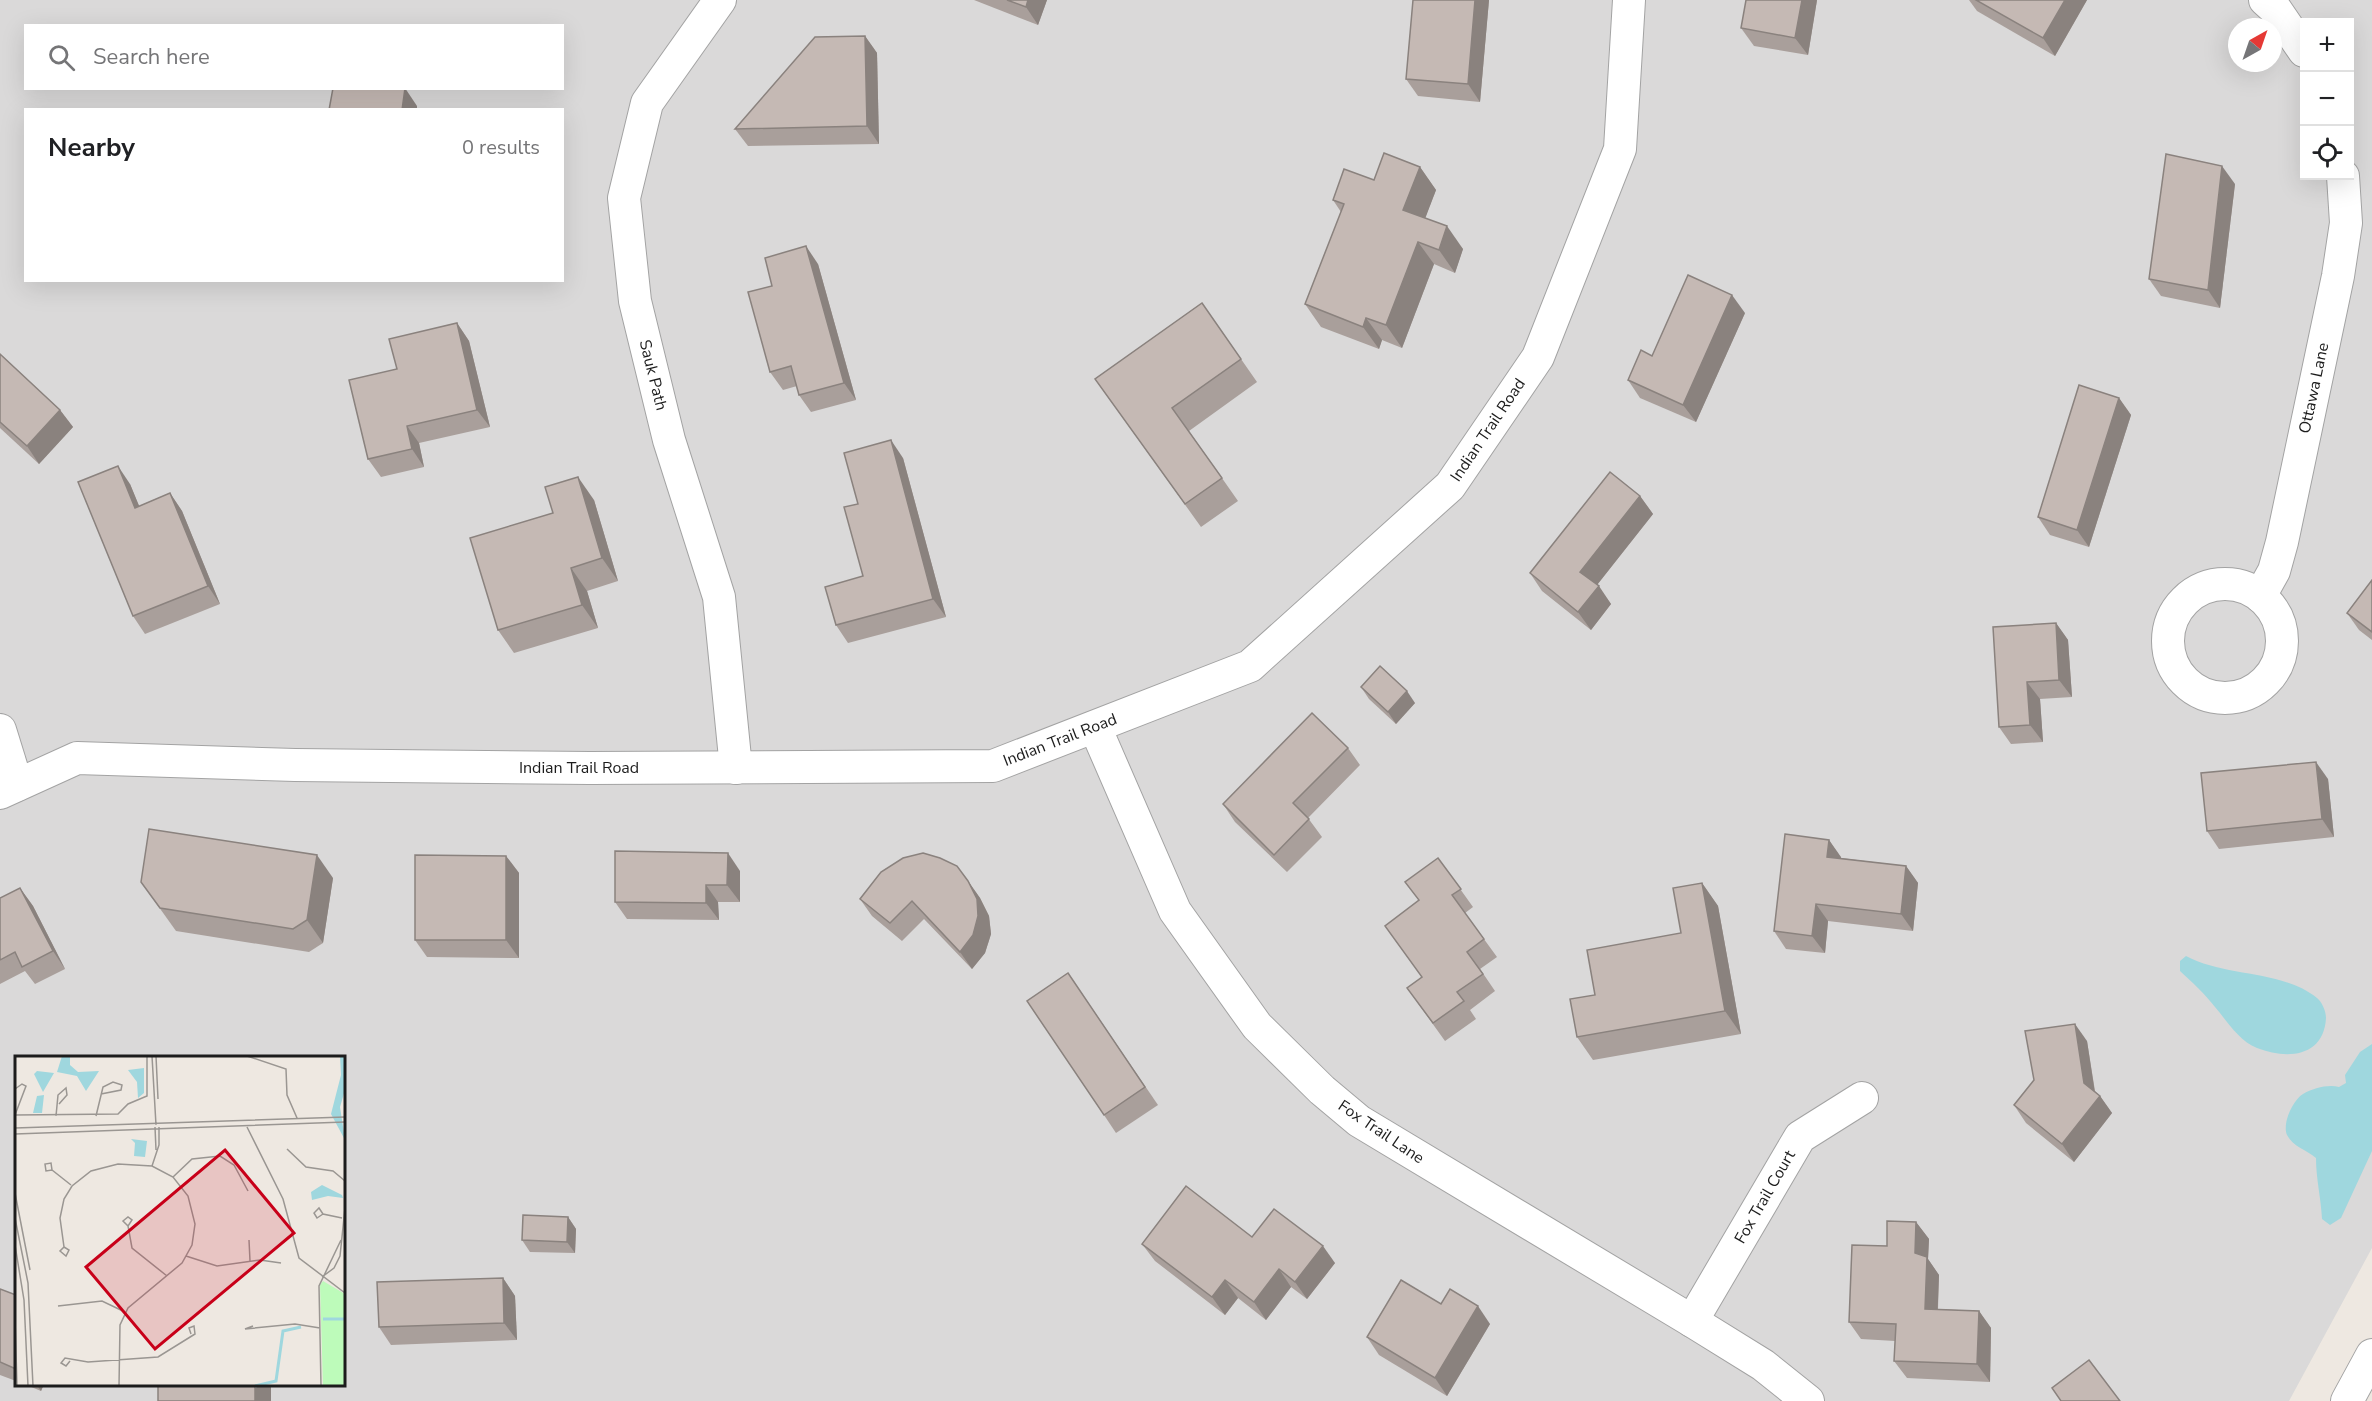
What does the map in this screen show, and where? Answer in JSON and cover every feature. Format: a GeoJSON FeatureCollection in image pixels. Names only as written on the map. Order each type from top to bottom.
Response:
{"type":"FeatureCollection","features":[{"type":"Feature","properties":{"kind":"street","name":"Sauk Path"},"geometry":{"type":"LineString","coordinates":[[720,0],[647,103],[624,198],[635,302],[669,440],[719,597],[736,768]]}},
{"type":"Feature","properties":{"kind":"street","name":"Indian Trail Road"},"geometry":{"type":"LineString","coordinates":[[9,789],[77,758],[295,765],[736,768],[993,766],[1250,666],[1450,486],[1538,357],[1620,149],[1629,0]]}},
{"type":"Feature","properties":{"kind":"street"},"geometry":{"type":"LineString","coordinates":[[2265,0],[2276,10],[2300,45]]}},
{"type":"Feature","properties":{"kind":"street","name":"Ottawa Lane"},"geometry":{"type":"LineString","coordinates":[[2260,596],[2274,571],[2282,542],[2338,276],[2346,223],[2343,180]]}},
{"type":"Feature","properties":{"kind":"street","name":"Fox Trail Lane"},"geometry":{"type":"LineString","coordinates":[[1095,727],[1175,911],[1257,1026],[1322,1090],[1359,1121],[1692,1321],[1762,1365],[1808,1401]]}},
{"type":"Feature","properties":{"kind":"street"},"geometry":{"type":"LineString","coordinates":[[0,730],[9,789]]}},
{"type":"Feature","properties":{"kind":"street","name":"Fox Trail Court"},"geometry":{"type":"LineString","coordinates":[[1692,1321],[1800,1137],[1862,1098]]}},
{"type":"Feature","properties":{"kind":"street"},"geometry":{"type":"LineString","coordinates":[[2347,1401],[2372,1355]]}},
{"type":"Feature","properties":{"kind":"shaded area"},"geometry":{"type":"Polygon","coordinates":[[[0,0],[2372,0],[2372,1248],[2289,1401],[0,1401],[0,0]]]}},
{"type":"Feature","properties":{"kind":"water"},"geometry":{"type":"Polygon","coordinates":[[[2186,956],[2201,963],[2271,978],[2303,989],[2319,1000],[2324,1010],[2326,1018],[2324,1031],[2319,1041],[2311,1048],[2291,1054],[2268,1052],[2251,1045],[2239,1036],[2207,997],[2180,971],[2180,961],[2186,956]]]}},
{"type":"Feature","properties":{"kind":"water"},"geometry":{"type":"Polygon","coordinates":[[[2372,1044],[2372,1151],[2341,1218],[2330,1225],[2322,1219],[2316,1158],[2296,1145],[2287,1135],[2287,1118],[2296,1101],[2303,1094],[2316,1088],[2339,1087],[2346,1083],[2345,1075],[2360,1052],[2372,1044]]]}},
{"type":"Feature","properties":{"kind":"building"},"geometry":{"type":"Polygon","coordinates":[[[1007,0],[1028,0],[1026,7],[1007,0]]]}},
{"type":"Feature","properties":{"kind":"building"},"geometry":{"type":"Polygon","coordinates":[[[1413,0],[1475,0],[1468,84],[1406,79],[1413,0]]]}},
{"type":"Feature","properties":{"kind":"building"},"geometry":{"type":"Polygon","coordinates":[[[1746,0],[1802,0],[1795,38],[1741,28],[1746,0]]]}},
{"type":"Feature","properties":{"kind":"building"},"geometry":{"type":"Polygon","coordinates":[[[1976,0],[2065,0],[2043,38],[1976,0]]]}},
{"type":"Feature","properties":{"kind":"building"},"geometry":{"type":"Polygon","coordinates":[[[865,36],[867,126],[735,129],[815,37],[865,36]]]}},
{"type":"Feature","properties":{"kind":"building"},"geometry":{"type":"Polygon","coordinates":[[[333,90],[405,90],[402,108],[329,108],[333,90]]]}},
{"type":"Feature","properties":{"kind":"building"},"geometry":{"type":"Polygon","coordinates":[[[1384,153],[1420,167],[1403,210],[1447,226],[1439,250],[1418,242],[1386,325],[1366,318],[1363,327],[1305,304],[1344,204],[1333,200],[1344,169],[1374,180],[1384,153]]]}},
{"type":"Feature","properties":{"kind":"building"},"geometry":{"type":"Polygon","coordinates":[[[2166,154],[2222,166],[2208,290],[2149,279],[2166,154]]]}},
{"type":"Feature","properties":{"kind":"building"},"geometry":{"type":"Polygon","coordinates":[[[806,246],[844,383],[799,395],[791,366],[770,372],[748,292],[772,286],[765,258],[806,246]]]}},
{"type":"Feature","properties":{"kind":"building"},"geometry":{"type":"Polygon","coordinates":[[[1688,275],[1732,295],[1683,405],[1628,380],[1641,350],[1652,356],[1688,275]]]}},
{"type":"Feature","properties":{"kind":"building"},"geometry":{"type":"Polygon","coordinates":[[[1202,303],[1241,359],[1172,408],[1222,478],[1185,504],[1095,379],[1202,303]]]}},
{"type":"Feature","properties":{"kind":"building"},"geometry":{"type":"Polygon","coordinates":[[[457,323],[477,410],[407,426],[412,449],[368,459],[349,380],[397,369],[389,339],[457,323]]]}},
{"type":"Feature","properties":{"kind":"building"},"geometry":{"type":"Polygon","coordinates":[[[0,354],[60,410],[27,446],[0,422],[0,354]]]}},
{"type":"Feature","properties":{"kind":"building"},"geometry":{"type":"Polygon","coordinates":[[[2079,385],[2119,398],[2077,530],[2038,517],[2079,385]]]}},
{"type":"Feature","properties":{"kind":"building"},"geometry":{"type":"Polygon","coordinates":[[[891,440],[933,599],[836,625],[825,587],[863,576],[844,507],[858,504],[844,453],[891,440]]]}},
{"type":"Feature","properties":{"kind":"building"},"geometry":{"type":"Polygon","coordinates":[[[118,466],[135,508],[170,493],[208,586],[133,616],[78,482],[118,466]]]}},
{"type":"Feature","properties":{"kind":"building"},"geometry":{"type":"Polygon","coordinates":[[[1610,472],[1640,496],[1580,572],[1599,586],[1578,612],[1530,573],[1610,472]]]}},
{"type":"Feature","properties":{"kind":"building"},"geometry":{"type":"Polygon","coordinates":[[[578,477],[602,558],[571,568],[582,605],[498,630],[470,538],[553,513],[545,487],[578,477]]]}},
{"type":"Feature","properties":{"kind":"building"},"geometry":{"type":"Polygon","coordinates":[[[2372,580],[2372,632],[2347,613],[2372,580]]]}},
{"type":"Feature","properties":{"kind":"building"},"geometry":{"type":"Polygon","coordinates":[[[2056,623],[2059,680],[2027,682],[2030,725],[1999,727],[1993,627],[2056,623]]]}},
{"type":"Feature","properties":{"kind":"building"},"geometry":{"type":"Polygon","coordinates":[[[1380,666],[1407,691],[1388,712],[1361,687],[1380,666]]]}},
{"type":"Feature","properties":{"kind":"building"},"geometry":{"type":"Polygon","coordinates":[[[1312,713],[1348,748],[1293,803],[1309,819],[1274,855],[1223,804],[1312,713]]]}},
{"type":"Feature","properties":{"kind":"building"},"geometry":{"type":"Polygon","coordinates":[[[2316,762],[2322,819],[2207,831],[2201,773],[2316,762]]]}},
{"type":"Feature","properties":{"kind":"building"},"geometry":{"type":"Polygon","coordinates":[[[149,829],[317,855],[307,920],[293,929],[160,908],[141,882],[149,829]]]}},
{"type":"Feature","properties":{"kind":"building"},"geometry":{"type":"Polygon","coordinates":[[[1785,834],[1829,840],[1827,857],[1906,866],[1901,914],[1816,904],[1812,936],[1774,931],[1785,834]]]}},
{"type":"Feature","properties":{"kind":"building"},"geometry":{"type":"Polygon","coordinates":[[[615,851],[728,853],[727,885],[706,885],[706,903],[615,902],[615,851]]]}},
{"type":"Feature","properties":{"kind":"building"},"geometry":{"type":"Polygon","coordinates":[[[923,853],[957,866],[977,899],[978,916],[973,935],[960,952],[912,901],[890,923],[860,899],[881,872],[903,858],[923,853]]]}},
{"type":"Feature","properties":{"kind":"building"},"geometry":{"type":"Polygon","coordinates":[[[415,855],[506,856],[506,940],[415,940],[415,855]]]}},
{"type":"Feature","properties":{"kind":"building"},"geometry":{"type":"Polygon","coordinates":[[[1438,858],[1461,889],[1452,895],[1484,939],[1467,952],[1483,974],[1457,992],[1464,1001],[1433,1023],[1407,988],[1422,977],[1385,926],[1419,900],[1405,882],[1438,858]]]}},
{"type":"Feature","properties":{"kind":"building"},"geometry":{"type":"Polygon","coordinates":[[[1702,883],[1725,1011],[1577,1037],[1570,999],[1595,995],[1587,950],[1681,933],[1673,888],[1702,883]]]}},
{"type":"Feature","properties":{"kind":"building"},"geometry":{"type":"Polygon","coordinates":[[[20,888],[53,951],[22,967],[15,952],[0,960],[0,898],[20,888]]]}},
{"type":"Feature","properties":{"kind":"building"},"geometry":{"type":"Polygon","coordinates":[[[1068,973],[1145,1087],[1104,1115],[1027,1001],[1068,973]]]}},
{"type":"Feature","properties":{"kind":"building"},"geometry":{"type":"Polygon","coordinates":[[[2075,1024],[2084,1083],[2100,1096],[2062,1144],[2014,1105],[2034,1080],[2025,1031],[2075,1024]]]}},
{"type":"Feature","properties":{"kind":"building"},"geometry":{"type":"Polygon","coordinates":[[[1186,1186],[1252,1237],[1274,1209],[1323,1246],[1295,1282],[1279,1269],[1254,1302],[1225,1280],[1212,1297],[1142,1244],[1186,1186]]]}},
{"type":"Feature","properties":{"kind":"building"},"geometry":{"type":"Polygon","coordinates":[[[523,1215],[568,1217],[567,1242],[522,1240],[523,1215]]]}},
{"type":"Feature","properties":{"kind":"building"},"geometry":{"type":"Polygon","coordinates":[[[1887,1221],[1916,1222],[1915,1253],[1927,1257],[1925,1309],[1979,1311],[1977,1364],[1894,1361],[1896,1324],[1849,1322],[1852,1245],[1887,1246],[1887,1221]]]}},
{"type":"Feature","properties":{"kind":"building"},"geometry":{"type":"Polygon","coordinates":[[[503,1278],[504,1323],[379,1327],[377,1282],[503,1278]]]}},
{"type":"Feature","properties":{"kind":"building"},"geometry":{"type":"Polygon","coordinates":[[[1401,1280],[1441,1304],[1450,1289],[1478,1306],[1435,1378],[1367,1337],[1401,1280]]]}},
{"type":"Feature","properties":{"kind":"building"},"geometry":{"type":"Polygon","coordinates":[[[0,1289],[15,1295],[15,1369],[0,1362],[0,1289]]]}},
{"type":"Feature","properties":{"kind":"building"},"geometry":{"type":"Polygon","coordinates":[[[2089,1360],[2120,1401],[2061,1401],[2052,1388],[2089,1360]]]}},
{"type":"Feature","properties":{"kind":"building"},"geometry":{"type":"Polygon","coordinates":[[[158,1386],[255,1386],[255,1401],[158,1401],[158,1386]]]}}]}
